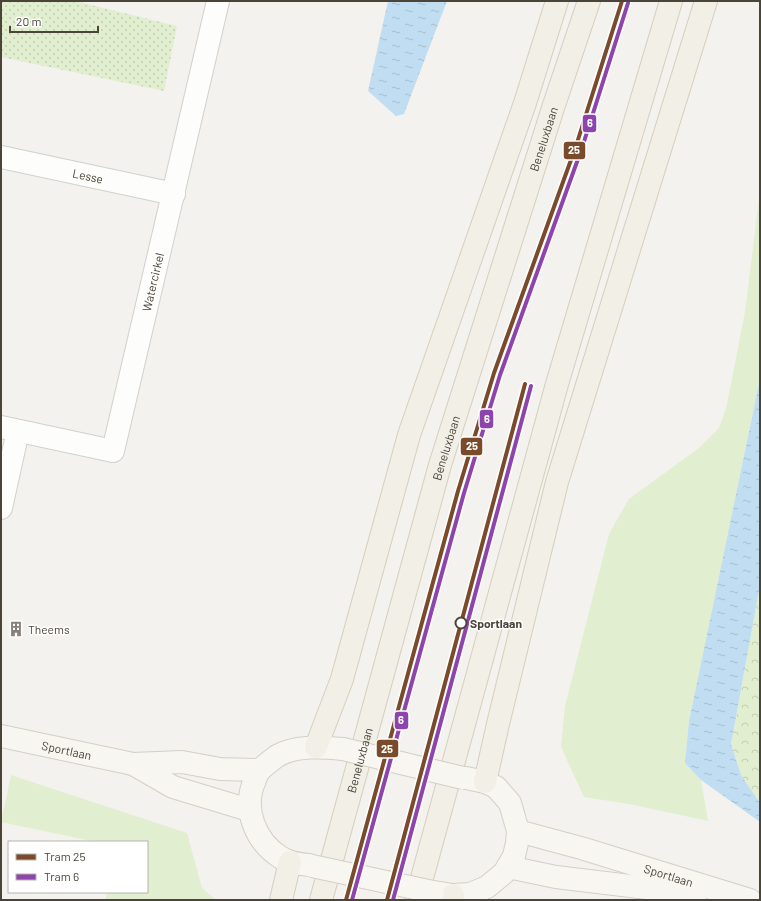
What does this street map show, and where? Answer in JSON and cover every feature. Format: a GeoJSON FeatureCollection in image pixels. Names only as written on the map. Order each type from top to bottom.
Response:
{"type":"FeatureCollection","features":[{"type":"Feature","properties":{"kind":"main road"},"geometry":{"type":"LineString","coordinates":[[316,747],[342,679],[409,435],[525,103],[557,1]]}},
{"type":"Feature","properties":{"kind":"main road","name":"Beneluxbaan"},"geometry":{"type":"LineString","coordinates":[[321,900],[440,465],[553,108],[589,1]]}},
{"type":"Feature","properties":{"kind":"main road"},"geometry":{"type":"LineString","coordinates":[[439,897],[557,384],[671,1]]}},
{"type":"Feature","properties":{"kind":"main road"},"geometry":{"type":"LineString","coordinates":[[485,782],[557,482],[706,1]]}},
{"type":"Feature","properties":{"kind":"main road"},"geometry":{"type":"LineString","coordinates":[[281,900],[290,862]]}},
{"type":"Feature","properties":{"kind":"street","name":"Watercirkel"},"geometry":{"type":"LineString","coordinates":[[10,429],[113,451],[218,1]]}},
{"type":"Feature","properties":{"kind":"street","name":"Lesse"},"geometry":{"type":"LineString","coordinates":[[1,157],[174,194]]}},
{"type":"Feature","properties":{"kind":"street"},"geometry":{"type":"LineString","coordinates":[[1,508],[10,429]]}},
{"type":"Feature","properties":{"kind":"street","name":"Sportlaan"},"geometry":{"type":"LineString","coordinates":[[1,736],[133,764],[182,762],[220,768],[260,770]]}},
{"type":"Feature","properties":{"kind":"street"},"geometry":{"type":"LineString","coordinates":[[316,747],[343,749],[485,782],[496,787],[510,803],[518,831],[514,856],[508,867],[504,873],[487,887],[470,894],[439,897],[290,862],[279,857],[258,835],[249,810],[250,791],[260,770],[278,756],[298,749],[316,747]]}},
{"type":"Feature","properties":{"kind":"street","name":"Sportlaan"},"geometry":{"type":"LineString","coordinates":[[133,764],[173,787],[249,810]]}},
{"type":"Feature","properties":{"kind":"street","name":"Sportlaan"},"geometry":{"type":"LineString","coordinates":[[518,831],[581,848],[750,900]]}},
{"type":"Feature","properties":{"kind":"street","name":"Sportlaan"},"geometry":{"type":"LineString","coordinates":[[508,867],[556,877],[745,900]]}},
{"type":"Feature","properties":{"kind":"green space"},"geometry":{"type":"Polygon","coordinates":[[[1,1],[75,1],[177,26],[164,91],[1,57],[1,1]]]}},
{"type":"Feature","properties":{"kind":"green space"},"geometry":{"type":"Polygon","coordinates":[[[760,191],[760,379],[689,721],[685,763],[701,780],[708,821],[629,804],[584,797],[561,747],[565,706],[609,534],[629,499],[699,448],[719,428],[726,409],[745,312],[760,191]]]}},
{"type":"Feature","properties":{"kind":"green space"},"geometry":{"type":"Polygon","coordinates":[[[760,585],[760,803],[741,775],[731,744],[760,585]]]}},
{"type":"Feature","properties":{"kind":"green space"},"geometry":{"type":"Polygon","coordinates":[[[11,775],[187,833],[202,888],[216,900],[105,900],[108,893],[148,893],[148,841],[91,841],[1,822],[11,775]]]}},
{"type":"Feature","properties":{"kind":"water"},"geometry":{"type":"Polygon","coordinates":[[[388,1],[447,1],[404,114],[396,116],[368,91],[388,1]]]}},
{"type":"Feature","properties":{"kind":"water"},"geometry":{"type":"Polygon","coordinates":[[[760,379],[760,585],[731,744],[741,775],[760,803],[760,822],[701,780],[685,763],[689,721],[760,379]]]}},
{"type":"Feature","properties":{"kind":"tram line","name":"25"},"geometry":{"type":"LineString","coordinates":[[346,900],[458,491],[494,373],[576,146],[622,1]]}},
{"type":"Feature","properties":{"kind":"tram line","name":"6"},"geometry":{"type":"LineString","coordinates":[[352,900],[464,493],[500,375],[582,148],[628,3]]}},
{"type":"Feature","properties":{"kind":"tram line","name":"25"},"geometry":{"type":"LineString","coordinates":[[387,900],[525,384]]}},
{"type":"Feature","properties":{"kind":"tram line","name":"6"},"geometry":{"type":"LineString","coordinates":[[393,900],[531,386]]}},
{"type":"Feature","properties":{"kind":"place","name":"Sportlaan"},"geometry":{"type":"Point","coordinates":[461,623]}},
{"type":"Feature","properties":{"kind":"place","name":"Theems"},"geometry":{"type":"Point","coordinates":[16,629]}}]}
